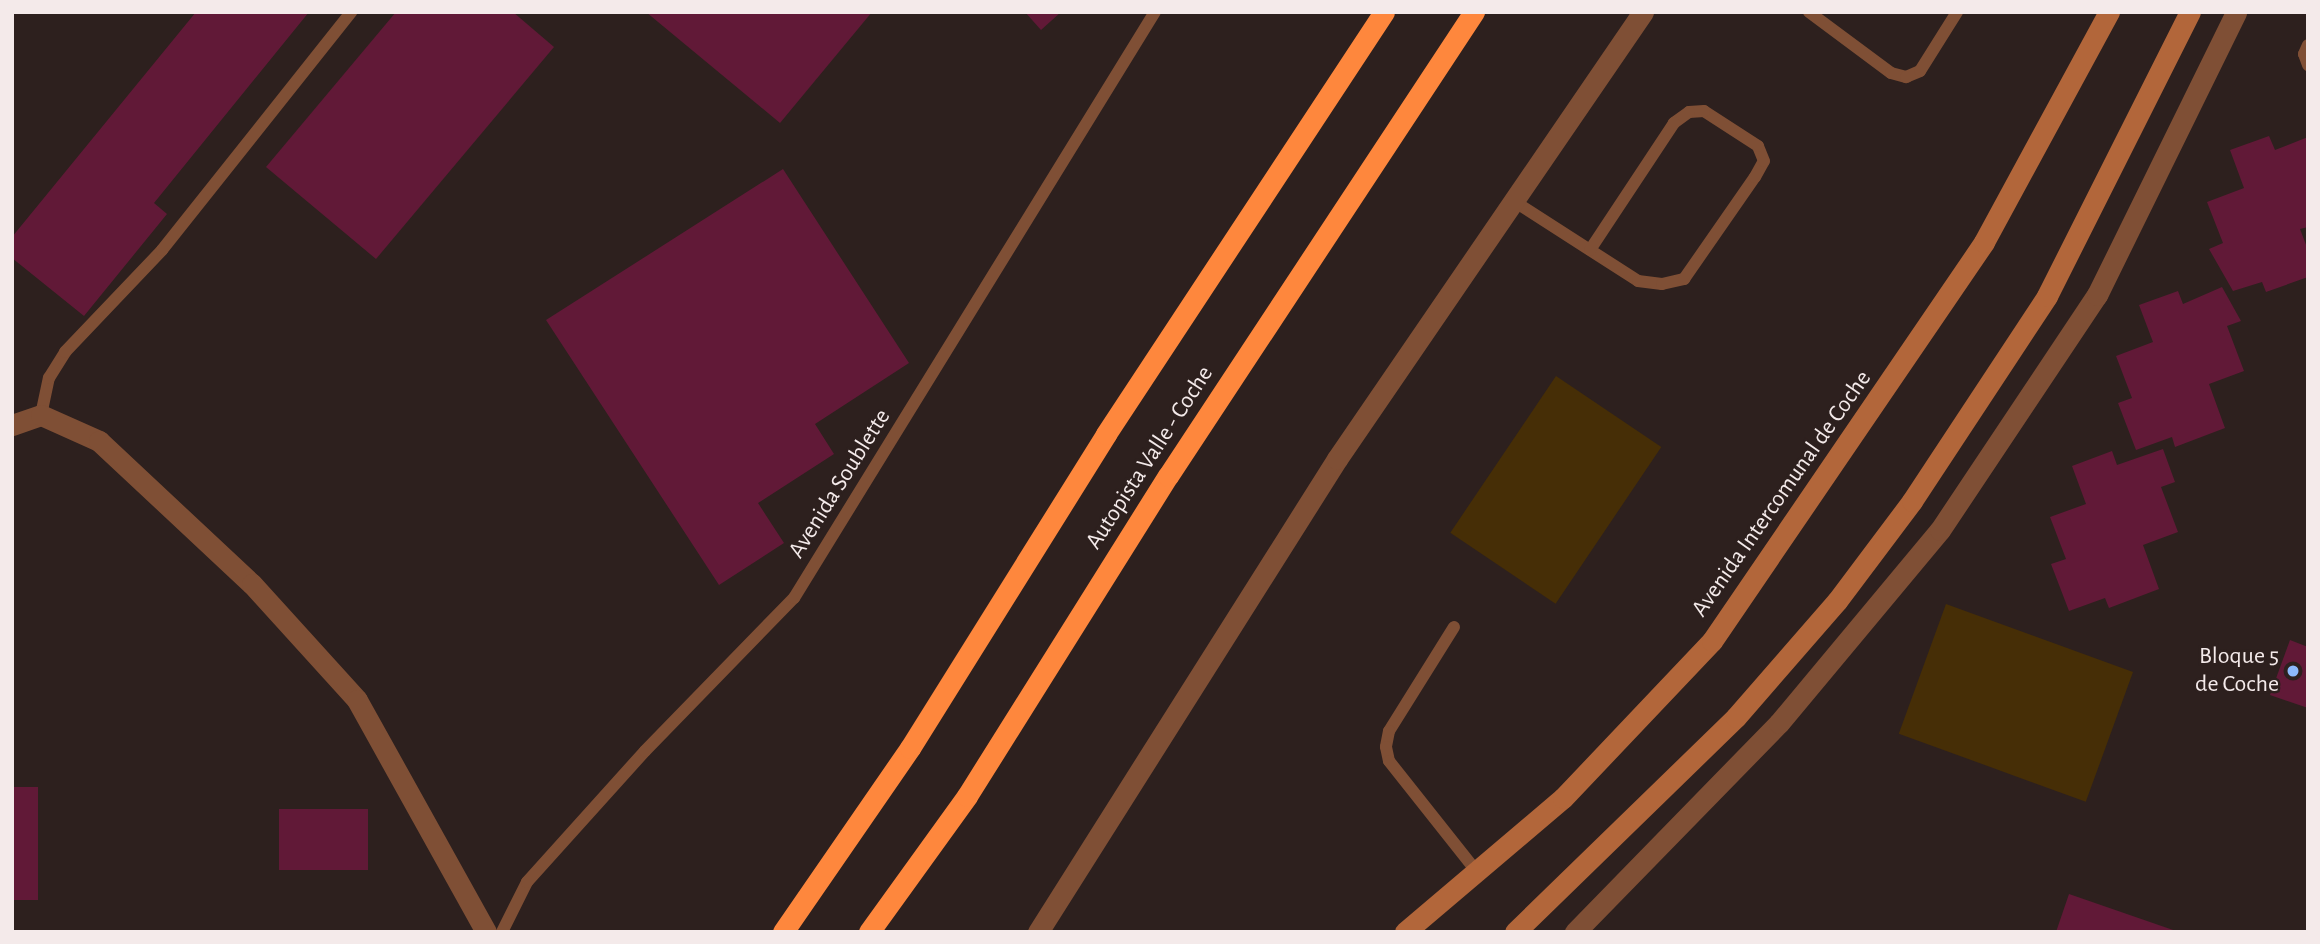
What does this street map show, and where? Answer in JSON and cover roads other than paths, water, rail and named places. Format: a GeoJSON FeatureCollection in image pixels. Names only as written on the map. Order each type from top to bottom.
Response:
{"type":"FeatureCollection","features":[{"type":"Feature","properties":{"kind":"highway","name":"Autopista Valle - Coche"},"geometry":{"type":"LineString","coordinates":[[783,932],[910,748],[1106,434],[1384,12]]}},
{"type":"Feature","properties":{"kind":"highway","name":"Autopista Valle - Coche"},"geometry":{"type":"LineString","coordinates":[[869,932],[967,796],[1168,476],[1474,12]]}},
{"type":"Feature","properties":{"kind":"main road","name":"Avenida Intercomunal de Coche"},"geometry":{"type":"LineString","coordinates":[[1405,932],[1572,789],[1712,641],[1983,242],[2109,12]]}},
{"type":"Feature","properties":{"kind":"main road"},"geometry":{"type":"LineString","coordinates":[[1514,932],[1736,717],[1837,601],[1912,501],[2048,296],[2190,12]]}},
{"type":"Feature","properties":{"kind":"street"},"geometry":{"type":"LineString","coordinates":[[1038,932],[1338,459],[1512,200],[1643,12]]}},
{"type":"Feature","properties":{"kind":"street"},"geometry":{"type":"LineString","coordinates":[[1575,932],[1780,723],[1940,530],[2097,295],[2236,12]]}},
{"type":"Feature","properties":{"kind":"street"},"geometry":{"type":"LineString","coordinates":[[12,425],[41,415],[99,441],[252,584],[357,700],[486,932]]}},
{"type":"Feature","properties":{"kind":"lane"},"geometry":{"type":"LineString","coordinates":[[41,415],[49,378],[65,352],[162,250],[351,12]]}},
{"type":"Feature","properties":{"kind":"lane","name":"Avenida Soublette"},"geometry":{"type":"LineString","coordinates":[[502,932],[527,882],[645,751],[794,598],[1155,12]]}},
{"type":"Feature","properties":{"kind":"lane"},"geometry":{"type":"LineString","coordinates":[[1809,12],[1891,73],[1906,77],[1920,71],[1957,12]]}},
{"type":"Feature","properties":{"kind":"lane"},"geometry":{"type":"LineString","coordinates":[[2308,45],[2308,65]]}},
{"type":"Feature","properties":{"kind":"lane"},"geometry":{"type":"LineString","coordinates":[[1512,200],[1638,281],[1662,284],[1684,279],[1760,169],[1764,161],[1758,146],[1704,111],[1689,112],[1674,123],[1590,250]]}},
{"type":"Feature","properties":{"kind":"lane"},"geometry":{"type":"LineString","coordinates":[[1454,627],[1389,731],[1386,747],[1389,761],[1477,872]]}},
{"type":"Feature","properties":{"kind":"place","name":"Bloque 5 de Coche"},"geometry":{"type":"Point","coordinates":[2293,671]}}]}
